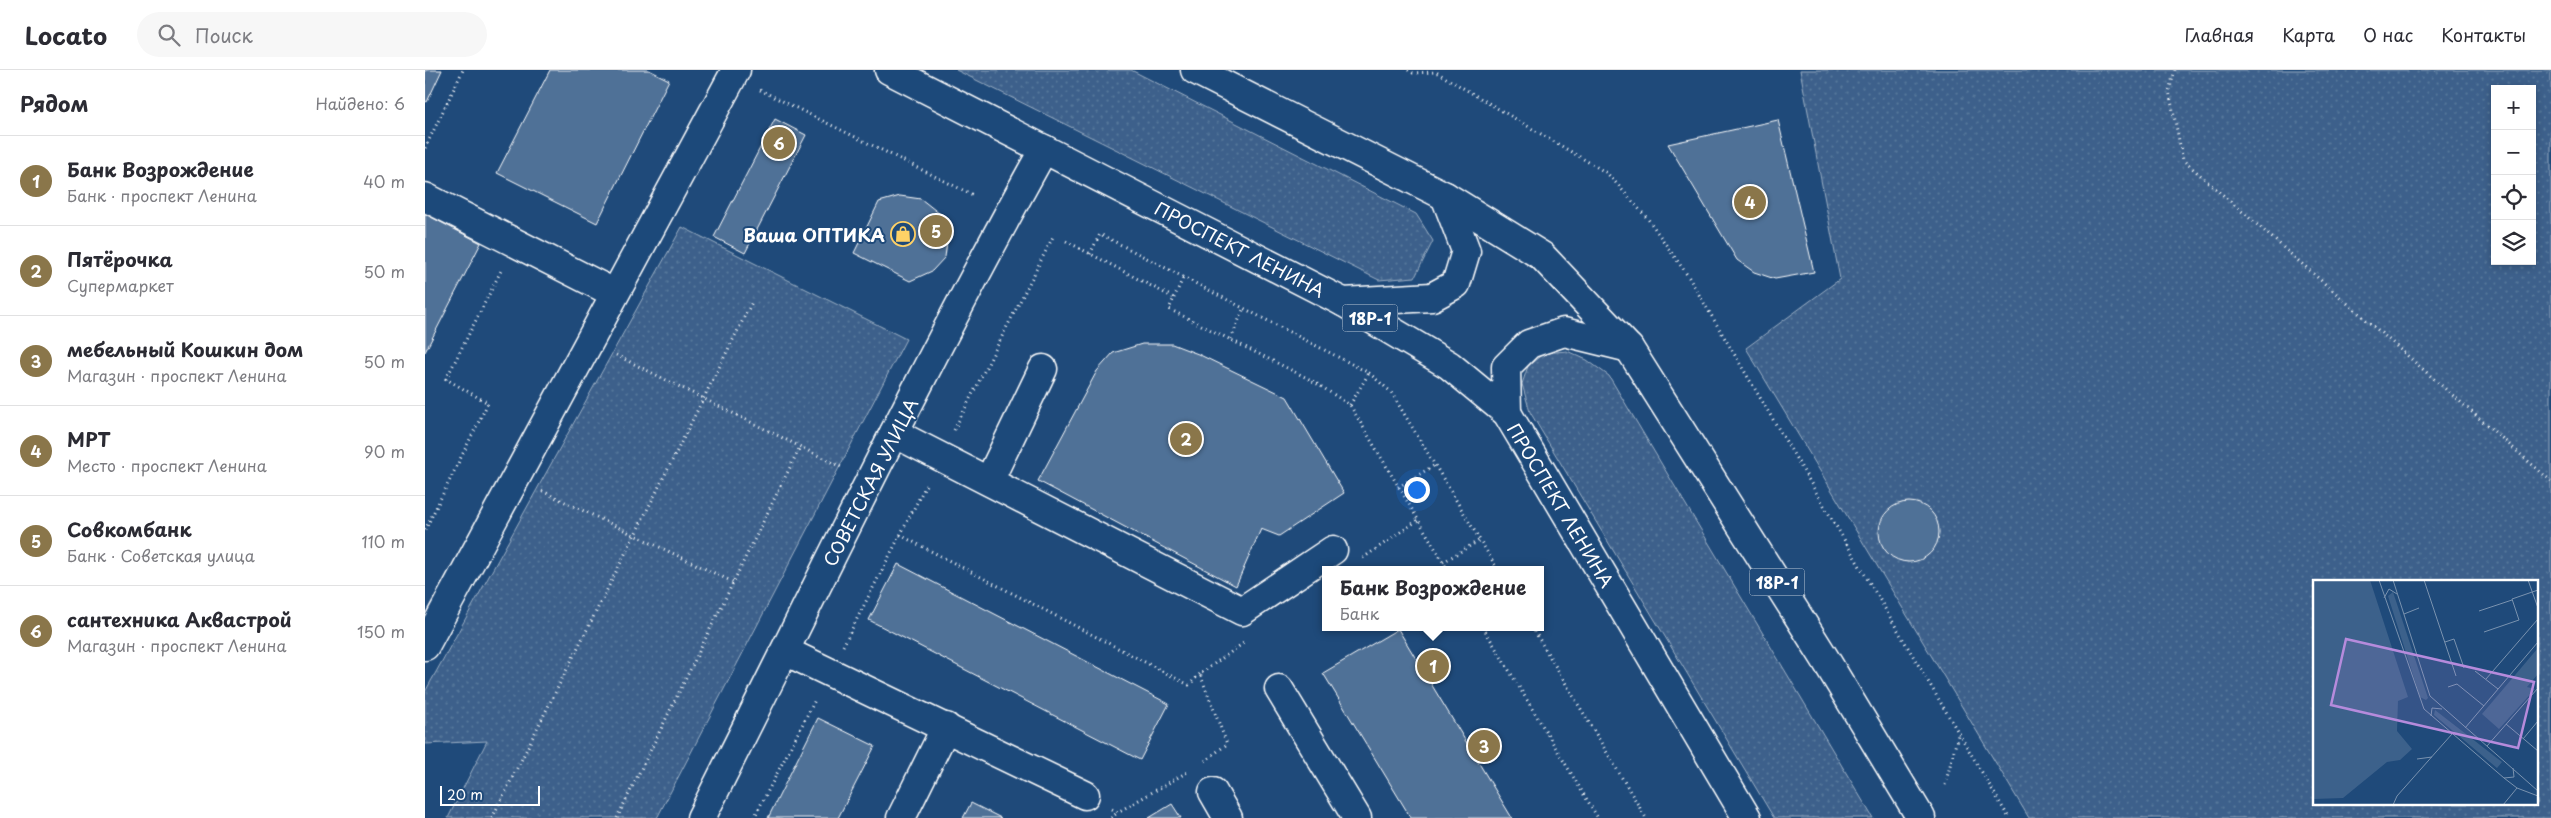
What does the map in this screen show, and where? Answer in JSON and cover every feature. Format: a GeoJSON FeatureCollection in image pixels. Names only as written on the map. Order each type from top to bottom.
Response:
{"type":"FeatureCollection","features":[{"type":"Feature","properties":{"kind":"main road","name":"ПРОСПЕКТ ЛЕНИНА"},"geometry":{"type":"LineString","coordinates":[[889,70],[1343,302],[1449,366],[1507,414],[1747,818]]}},
{"type":"Feature","properties":{"kind":"main road","name":"18Р-1"},"geometry":{"type":"LineString","coordinates":[[1195,70],[1445,196],[1542,256],[1629,348],[1824,657],[1921,818]]}},
{"type":"Feature","properties":{"kind":"main road"},"geometry":{"type":"LineString","coordinates":[[425,646],[614,293],[735,73]]}},
{"type":"Feature","properties":{"kind":"main road","name":"СОВЕТСКАЯ УЛИЦА"},"geometry":{"type":"LineString","coordinates":[[701,818],[869,481],[1002,224],[1044,149]]}},
{"type":"Feature","properties":{"kind":"main road"},"geometry":{"type":"LineString","coordinates":[[1343,302],[1432,297],[1456,284],[1466,252],[1445,196]]}},
{"type":"Feature","properties":{"kind":"main road"},"geometry":{"type":"LineString","coordinates":[[425,197],[614,293]]}},
{"type":"Feature","properties":{"kind":"main road"},"geometry":{"type":"LineString","coordinates":[[1507,414],[1506,367],[1529,344],[1564,332],[1629,348]]}},
{"type":"Feature","properties":{"kind":"main road"},"geometry":{"type":"LineString","coordinates":[[989,481],[1043,369]]}},
{"type":"Feature","properties":{"kind":"main road"},"geometry":{"type":"LineString","coordinates":[[894,433],[1242,611],[1322,569]]}},
{"type":"Feature","properties":{"kind":"main road"},"geometry":{"type":"LineString","coordinates":[[1327,566],[1344,557]]}},
{"type":"Feature","properties":{"kind":"main road"},"geometry":{"type":"LineString","coordinates":[[785,651],[1085,795]]}},
{"type":"Feature","properties":{"kind":"main road"},"geometry":{"type":"LineString","coordinates":[[1279,688],[1357,818]]}},
{"type":"Feature","properties":{"kind":"main road"},"geometry":{"type":"LineString","coordinates":[[901,818],[946,727]]}},
{"type":"Feature","properties":{"kind":"main road"},"geometry":{"type":"LineString","coordinates":[[1213,792],[1228,818]]}},
{"type":"Feature","properties":{"kind":"path"},"geometry":{"type":"LineString","coordinates":[[425,148],[463,70]]}},
{"type":"Feature","properties":{"kind":"path"},"geometry":{"type":"LineString","coordinates":[[1408,70],[1413,73],[1436,72],[1607,174],[1648,219],[1688,276],[2009,818]]}},
{"type":"Feature","properties":{"kind":"path"},"geometry":{"type":"LineString","coordinates":[[2175,70],[2169,91],[2183,160],[2551,481]]}},
{"type":"Feature","properties":{"kind":"path"},"geometry":{"type":"LineString","coordinates":[[735,73],[794,108],[975,196]]}},
{"type":"Feature","properties":{"kind":"path"},"geometry":{"type":"LineString","coordinates":[[1090,254],[1100,234],[1243,310],[1369,372],[1391,392],[1496,566]]}},
{"type":"Feature","properties":{"kind":"path"},"geometry":{"type":"LineString","coordinates":[[755,818],[1054,235]]}},
{"type":"Feature","properties":{"kind":"path"},"geometry":{"type":"LineString","coordinates":[[1066,241],[1174,298]]}},
{"type":"Feature","properties":{"kind":"path"},"geometry":{"type":"LineString","coordinates":[[425,530],[488,403],[446,379],[515,243]]}},
{"type":"Feature","properties":{"kind":"path"},"geometry":{"type":"LineString","coordinates":[[1183,278],[1169,309],[1311,380],[1350,405],[1446,566]]}},
{"type":"Feature","properties":{"kind":"path"},"geometry":{"type":"LineString","coordinates":[[492,818],[753,300]]}},
{"type":"Feature","properties":{"kind":"path"},"geometry":{"type":"LineString","coordinates":[[1231,339],[1243,310]]}},
{"type":"Feature","properties":{"kind":"path"},"geometry":{"type":"LineString","coordinates":[[589,342],[869,481]]}},
{"type":"Feature","properties":{"kind":"path"},"geometry":{"type":"LineString","coordinates":[[1350,405],[1369,372]]}},
{"type":"Feature","properties":{"kind":"path"},"geometry":{"type":"LineString","coordinates":[[617,818],[800,447]]}},
{"type":"Feature","properties":{"kind":"path"},"geometry":{"type":"LineString","coordinates":[[1398,487],[1435,465]]}},
{"type":"Feature","properties":{"kind":"path"},"geometry":{"type":"LineString","coordinates":[[516,479],[733,582]]}},
{"type":"Feature","properties":{"kind":"path"},"geometry":{"type":"LineString","coordinates":[[1344,557],[1418,520]]}},
{"type":"Feature","properties":{"kind":"path"},"geometry":{"type":"LineString","coordinates":[[900,535],[1189,685],[1200,674],[1247,641]]}},
{"type":"Feature","properties":{"kind":"path"},"geometry":{"type":"LineString","coordinates":[[1443,562],[1480,540]]}},
{"type":"Feature","properties":{"kind":"path"},"geometry":{"type":"LineString","coordinates":[[1485,631],[1598,818]]}},
{"type":"Feature","properties":{"kind":"path"},"geometry":{"type":"LineString","coordinates":[[1534,631],[1646,818]]}},
{"type":"Feature","properties":{"kind":"path"},"geometry":{"type":"LineString","coordinates":[[1111,818],[1118,812],[1198,766],[1227,744],[1200,674]]}},
{"type":"Feature","properties":{"kind":"path"},"geometry":{"type":"LineString","coordinates":[[1945,785],[1958,734]]}},
{"type":"Feature","properties":{"kind":"path"},"geometry":{"type":"LineString","coordinates":[[1198,766],[1213,792]]}},
{"type":"Feature","properties":{"kind":"path"},"geometry":{"type":"LineString","coordinates":[[1085,795],[1118,812]]}},
{"type":"Feature","properties":{"kind":"shaded area"},"geometry":{"type":"Polygon","coordinates":[[[956,70],[1131,70],[1416,214],[1433,241],[1415,277],[1379,280],[956,70]]]}},
{"type":"Feature","properties":{"kind":"shaded area"},"geometry":{"type":"Polygon","coordinates":[[[1800,70],[2551,70],[2551,818],[2029,818],[1746,348],[1840,279],[1800,70]]]}},
{"type":"Feature","properties":{"kind":"shaded area"},"geometry":{"type":"Polygon","coordinates":[[[682,227],[906,339],[657,818],[448,818],[487,741],[425,744],[425,692],[682,227]]]}},
{"type":"Feature","properties":{"kind":"shaded area"},"geometry":{"type":"Polygon","coordinates":[[[1567,351],[1587,360],[1609,376],[1873,818],[1774,818],[1530,412],[1522,384],[1528,366],[1544,353],[1567,351]]]}},
{"type":"Feature","properties":{"kind":"building"},"geometry":{"type":"Polygon","coordinates":[[[425,70],[442,70],[427,102],[425,101],[425,70]]]}},
{"type":"Feature","properties":{"kind":"building"},"geometry":{"type":"Polygon","coordinates":[[[550,70],[649,70],[669,80],[597,223],[497,173],[550,70]]]}},
{"type":"Feature","properties":{"kind":"building"},"geometry":{"type":"Polygon","coordinates":[[[775,119],[806,135],[745,253],[714,237],[775,119]]]}},
{"type":"Feature","properties":{"kind":"building"},"geometry":{"type":"Polygon","coordinates":[[[1778,120],[1814,272],[1775,279],[1754,272],[1737,260],[1668,144],[1778,120]]]}},
{"type":"Feature","properties":{"kind":"building"},"geometry":{"type":"Polygon","coordinates":[[[900,196],[921,199],[940,214],[948,234],[945,257],[932,271],[910,281],[854,253],[879,202],[900,196]]]}},
{"type":"Feature","properties":{"kind":"building"},"geometry":{"type":"Polygon","coordinates":[[[425,214],[481,243],[425,352],[425,214]]]}},
{"type":"Feature","properties":{"kind":"building"},"geometry":{"type":"Polygon","coordinates":[[[1142,344],[1172,344],[1198,354],[1287,397],[1344,493],[1279,536],[1261,529],[1236,586],[1038,481],[1097,371],[1113,353],[1142,344]]]}},
{"type":"Feature","properties":{"kind":"building"},"geometry":{"type":"Polygon","coordinates":[[[1909,502],[1925,507],[1930,511],[1934,516],[1939,532],[1934,548],[1930,553],[1925,557],[1909,562],[1893,557],[1888,553],[1884,548],[1879,532],[1884,516],[1888,511],[1893,507],[1909,502]]]}},
{"type":"Feature","properties":{"kind":"building"},"geometry":{"type":"Polygon","coordinates":[[[898,564],[1169,704],[1140,760],[869,620],[898,564]]]}},
{"type":"Feature","properties":{"kind":"building"},"geometry":{"type":"Polygon","coordinates":[[[1395,631],[1399,631],[1512,818],[1411,818],[1323,673],[1395,631]]]}},
{"type":"Feature","properties":{"kind":"building"},"geometry":{"type":"Polygon","coordinates":[[[818,718],[875,746],[838,818],[768,818],[818,718]]]}},
{"type":"Feature","properties":{"kind":"building"},"geometry":{"type":"Polygon","coordinates":[[[971,803],[1001,818],[963,818],[971,803]]]}},
{"type":"Feature","properties":{"kind":"building"},"geometry":{"type":"Polygon","coordinates":[[[1172,804],[1181,818],[1149,818],[1172,804]]]}},
{"type":"Feature","properties":{"kind":"place","name":"сантехника Аквастрой"},"geometry":{"type":"Point","coordinates":[779,143]}},
{"type":"Feature","properties":{"kind":"place","name":"МРТ"},"geometry":{"type":"Point","coordinates":[1750,202]}},
{"type":"Feature","properties":{"kind":"place","name":"Совкомбанк"},"geometry":{"type":"Point","coordinates":[936,231]}},
{"type":"Feature","properties":{"kind":"place","name":"Ваша ОПТИКА"},"geometry":{"type":"Point","coordinates":[903,234]}},
{"type":"Feature","properties":{"kind":"place","name":"Пятёрочка"},"geometry":{"type":"Point","coordinates":[1186,439]}},
{"type":"Feature","properties":{"kind":"place","name":"Банк Возрождение"},"geometry":{"type":"Point","coordinates":[1433,666]}},
{"type":"Feature","properties":{"kind":"place","name":"мебельный Кошкин дом"},"geometry":{"type":"Point","coordinates":[1484,746]}}]}
